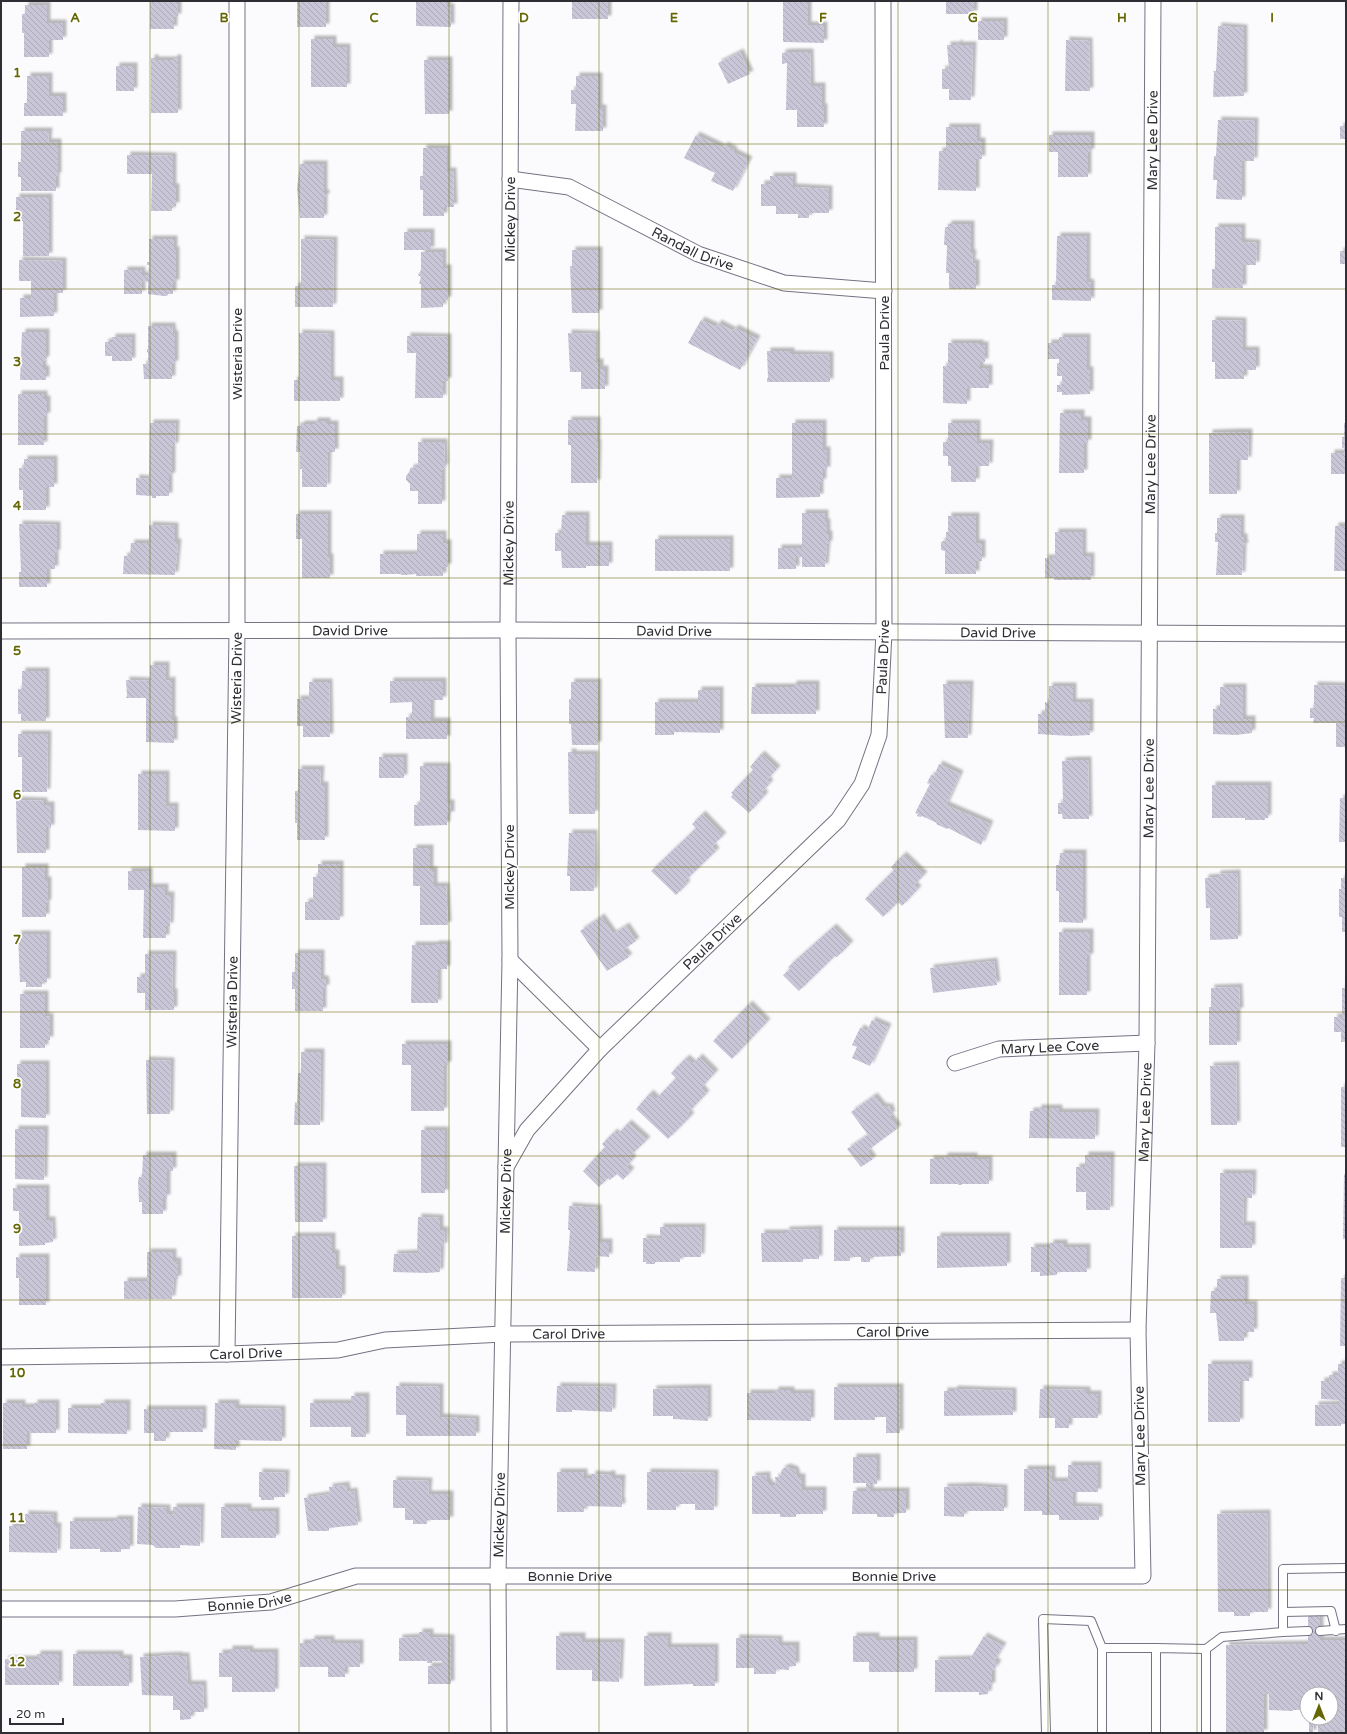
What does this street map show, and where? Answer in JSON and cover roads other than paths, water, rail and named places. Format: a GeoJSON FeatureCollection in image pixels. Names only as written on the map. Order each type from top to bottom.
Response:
{"type":"FeatureCollection","features":[{"type":"Feature","properties":{"kind":"street","name":"Wisteria Drive"},"geometry":{"type":"LineString","coordinates":[[226,1354],[238,631],[237,1]]}},
{"type":"Feature","properties":{"kind":"street","name":"Mickey Drive"},"geometry":{"type":"LineString","coordinates":[[500,1733],[498,1576],[510,960],[508,630],[510,1]]}},
{"type":"Feature","properties":{"kind":"street","name":"Paula Drive"},"geometry":{"type":"LineString","coordinates":[[505,1168],[527,1130],[600,1049],[838,820],[862,784],[879,735],[884,632],[883,1]]}},
{"type":"Feature","properties":{"kind":"street","name":"Mary Lee Drive"},"geometry":{"type":"LineString","coordinates":[[1143,1576],[1138,1330],[1147,1042],[1148,634],[1153,1]]}},
{"type":"Feature","properties":{"kind":"street","name":"Randall Drive"},"geometry":{"type":"LineString","coordinates":[[510,179],[569,187],[698,254],[784,283],[884,291]]}},
{"type":"Feature","properties":{"kind":"street","name":"David Drive"},"geometry":{"type":"LineString","coordinates":[[1,631],[508,630],[1346,634]]}},
{"type":"Feature","properties":{"kind":"street"},"geometry":{"type":"LineString","coordinates":[[510,960],[600,1049]]}},
{"type":"Feature","properties":{"kind":"street","name":"Mary Lee Cove"},"geometry":{"type":"LineString","coordinates":[[955,1063],[999,1049],[1147,1042]]}},
{"type":"Feature","properties":{"kind":"street","name":"Carol Drive"},"geometry":{"type":"LineString","coordinates":[[1,1357],[226,1354],[338,1350],[385,1340],[503,1334],[1138,1330]]}},
{"type":"Feature","properties":{"kind":"street","name":"Bonnie Drive"},"geometry":{"type":"LineString","coordinates":[[1,1609],[175,1610],[271,1602],[356,1576],[1143,1576]]}},
{"type":"Feature","properties":{"kind":"lane"},"geometry":{"type":"LineString","coordinates":[[1283,1632],[1284,1569],[1346,1568]]}},
{"type":"Feature","properties":{"kind":"lane"},"geometry":{"type":"LineString","coordinates":[[1284,1612],[1331,1611],[1336,1631]]}},
{"type":"Feature","properties":{"kind":"lane"},"geometry":{"type":"LineString","coordinates":[[1046,1733],[1043,1619],[1091,1621],[1102,1648],[1102,1733]]}},
{"type":"Feature","properties":{"kind":"lane"},"geometry":{"type":"LineString","coordinates":[[1320,1631],[1336,1631],[1346,1629]]}},
{"type":"Feature","properties":{"kind":"lane"},"geometry":{"type":"LineString","coordinates":[[1102,1648],[1206,1649],[1222,1637],[1308,1631]]}},
{"type":"Feature","properties":{"kind":"lane"},"geometry":{"type":"LineString","coordinates":[[1156,1648],[1156,1733]]}},
{"type":"Feature","properties":{"kind":"lane"},"geometry":{"type":"LineString","coordinates":[[1206,1649],[1206,1733]]}}]}
